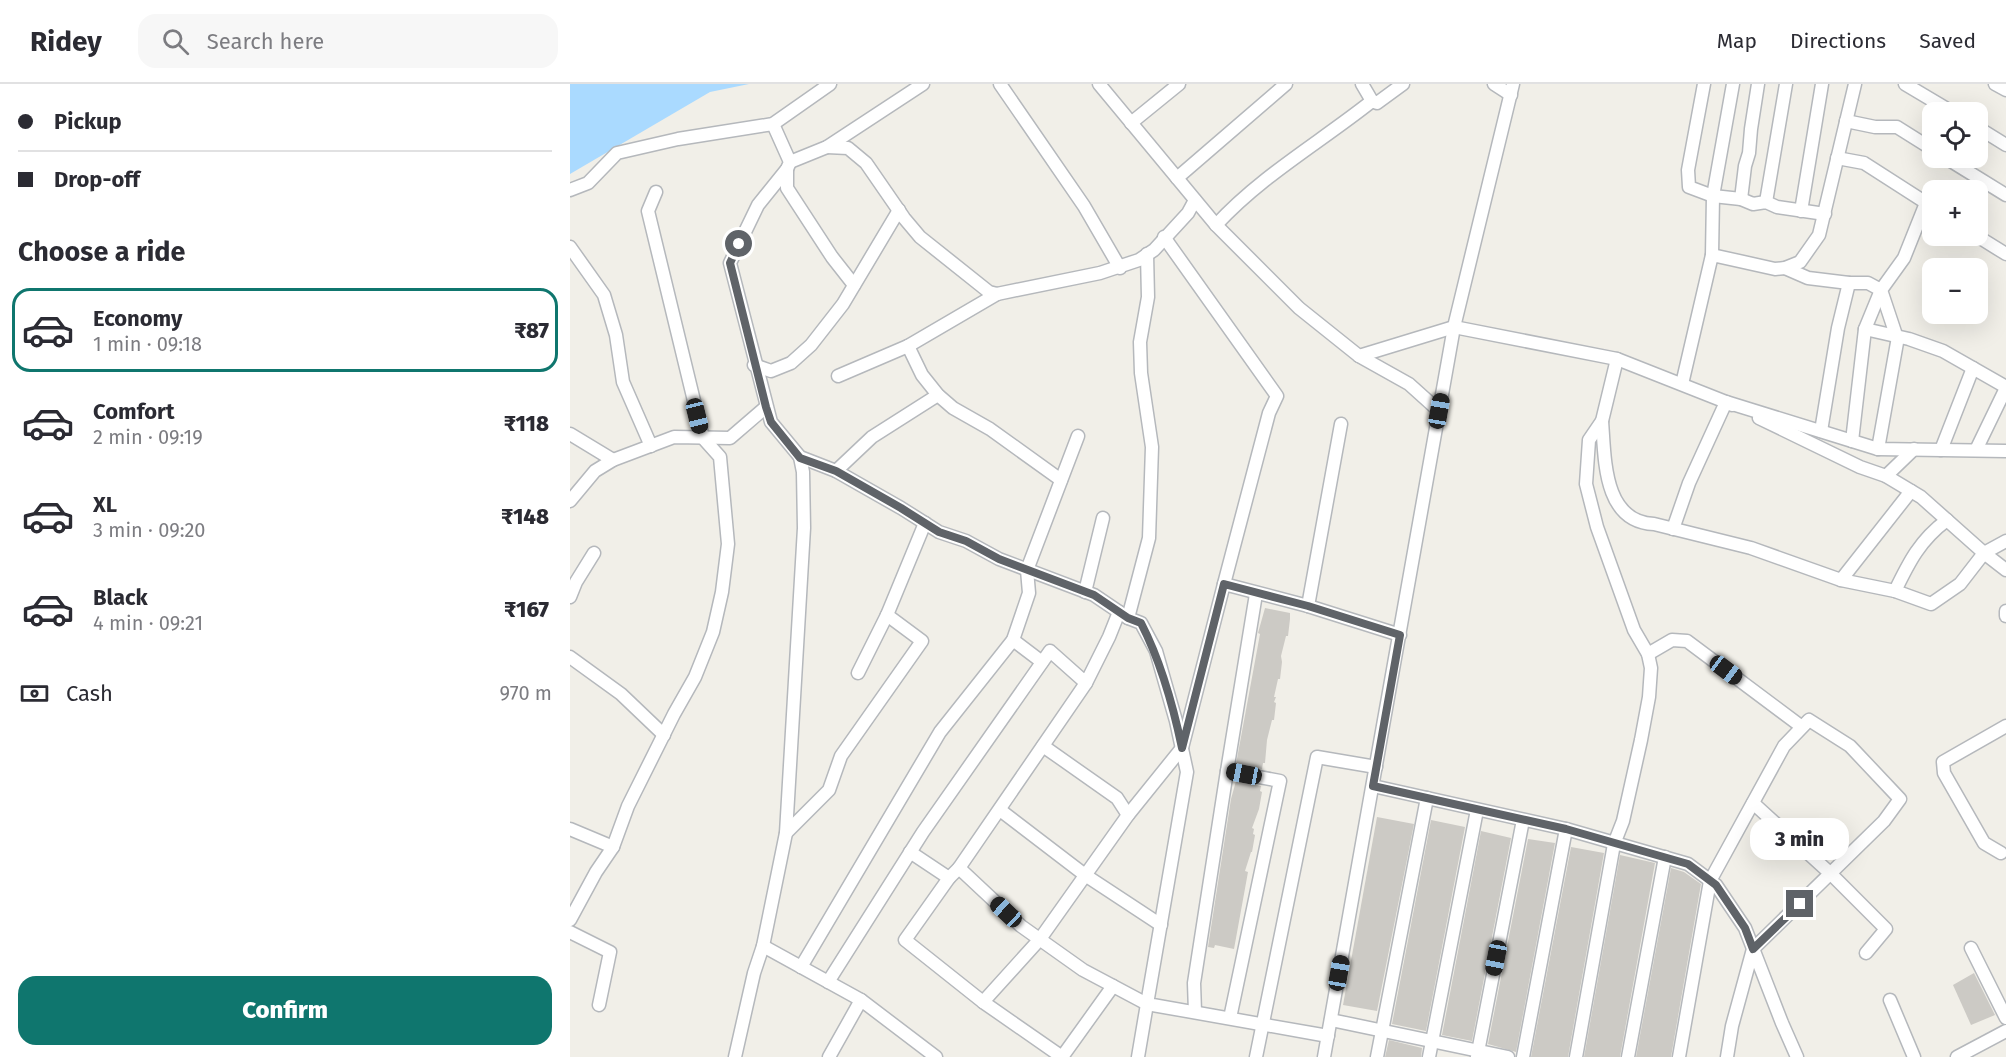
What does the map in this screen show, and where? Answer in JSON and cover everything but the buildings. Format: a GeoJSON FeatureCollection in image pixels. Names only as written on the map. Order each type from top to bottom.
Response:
{"type":"FeatureCollection","features":[{"type":"Feature","properties":{"kind":"street"},"geometry":{"type":"LineString","coordinates":[[570,190],[588,183],[617,153],[678,139],[773,124],[830,84]]}},
{"type":"Feature","properties":{"kind":"street"},"geometry":{"type":"LineString","coordinates":[[735,1057],[754,973],[763,946],[786,833],[804,528],[803,472],[800,458],[771,422],[754,365],[730,263],[758,205],[789,165],[827,147],[923,84]]}},
{"type":"Feature","properties":{"kind":"street"},"geometry":{"type":"LineString","coordinates":[[1000,84],[1084,206],[1120,268]]}},
{"type":"Feature","properties":{"kind":"street"},"geometry":{"type":"LineString","coordinates":[[1099,84],[1216,225],[1299,308],[1359,356],[1409,384],[1439,411]]}},
{"type":"Feature","properties":{"kind":"street"},"geometry":{"type":"LineString","coordinates":[[1131,123],[1179,84]]}},
{"type":"Feature","properties":{"kind":"street"},"geometry":{"type":"LineString","coordinates":[[1177,178],[1286,84]]}},
{"type":"Feature","properties":{"kind":"street"},"geometry":{"type":"LineString","coordinates":[[1362,84],[1371,101]]}},
{"type":"Feature","properties":{"kind":"street"},"geometry":{"type":"LineString","coordinates":[[1371,101],[1377,103],[1402,84]]}},
{"type":"Feature","properties":{"kind":"street"},"geometry":{"type":"LineString","coordinates":[[1324,1057],[1454,327],[1512,89],[1494,84]]}},
{"type":"Feature","properties":{"kind":"street"},"geometry":{"type":"LineString","coordinates":[[1704,84],[1688,170],[1689,187],[1713,196],[1741,199],[1753,204],[1766,202],[1777,207],[1825,214]]}},
{"type":"Feature","properties":{"kind":"street"},"geometry":{"type":"LineString","coordinates":[[1682,384],[1712,255],[1713,196],[1733,84]]}},
{"type":"Feature","properties":{"kind":"street"},"geometry":{"type":"LineString","coordinates":[[1741,199],[1744,166],[1749,153],[1758,84]]}},
{"type":"Feature","properties":{"kind":"street"},"geometry":{"type":"LineString","coordinates":[[1766,202],[1786,84]]}},
{"type":"Feature","properties":{"kind":"street"},"geometry":{"type":"LineString","coordinates":[[1801,211],[1822,84]]}},
{"type":"Feature","properties":{"kind":"street"},"geometry":{"type":"LineString","coordinates":[[1712,255],[1775,268],[1785,268],[1800,262],[1819,235],[1855,84]]}},
{"type":"Feature","properties":{"kind":"street"},"geometry":{"type":"LineString","coordinates":[[1905,84],[1935,102]]}},
{"type":"Feature","properties":{"kind":"street"},"geometry":{"type":"LineString","coordinates":[[1995,84],[2006,90]]}},
{"type":"Feature","properties":{"kind":"street"},"geometry":{"type":"LineString","coordinates":[[1216,225],[1236,203],[1279,168],[1371,101]]}},
{"type":"Feature","properties":{"kind":"street"},"geometry":{"type":"LineString","coordinates":[[1846,121],[1875,127],[1897,127],[1922,143]]}},
{"type":"Feature","properties":{"kind":"street"},"geometry":{"type":"LineString","coordinates":[[773,124],[789,165],[787,188],[832,257],[855,285]]}},
{"type":"Feature","properties":{"kind":"street"},"geometry":{"type":"LineString","coordinates":[[1988,134],[2006,145]]}},
{"type":"Feature","properties":{"kind":"street"},"geometry":{"type":"LineString","coordinates":[[827,147],[848,148],[866,163],[920,237],[989,292],[997,294]]}},
{"type":"Feature","properties":{"kind":"street"},"geometry":{"type":"LineString","coordinates":[[1838,158],[1864,163],[1922,200]]}},
{"type":"Feature","properties":{"kind":"street"},"geometry":{"type":"LineString","coordinates":[[1962,168],[2006,195]]}},
{"type":"Feature","properties":{"kind":"street"},"geometry":{"type":"LineString","coordinates":[[570,920],[596,872],[614,847],[628,806],[674,714],[695,678],[712,632],[722,592],[728,544],[720,457],[702,438],[648,211],[656,192]]}},
{"type":"Feature","properties":{"kind":"street"},"geometry":{"type":"LineString","coordinates":[[838,376],[908,346],[997,294],[1120,268],[1139,260],[1148,254],[1188,213],[1195,200]]}},
{"type":"Feature","properties":{"kind":"street"},"geometry":{"type":"LineString","coordinates":[[754,365],[771,371],[791,363],[811,345],[855,285],[899,210]]}},
{"type":"Feature","properties":{"kind":"street"},"geometry":{"type":"LineString","coordinates":[[1852,441],[1865,329],[1881,290],[1904,258],[1922,220]]}},
{"type":"Feature","properties":{"kind":"street"},"geometry":{"type":"LineString","coordinates":[[983,1002],[1040,939],[1128,815],[1182,748],[1269,413],[1277,396],[1164,237]]}},
{"type":"Feature","properties":{"kind":"street"},"geometry":{"type":"LineString","coordinates":[[1988,243],[2006,254]]}},
{"type":"Feature","properties":{"kind":"street"},"geometry":{"type":"LineString","coordinates":[[570,247],[604,295],[616,335],[623,382],[651,446]]}},
{"type":"Feature","properties":{"kind":"street"},"geometry":{"type":"LineString","coordinates":[[1113,986],[1062,1057],[983,1002],[905,940],[1000,810],[1086,683],[1123,615],[1149,538],[1153,472],[1152,447],[1141,373],[1140,342],[1148,297],[1148,254]]}},
{"type":"Feature","properties":{"kind":"street"},"geometry":{"type":"LineString","coordinates":[[1785,268],[1808,278],[1868,283],[1881,290],[1897,335],[1878,449]]}},
{"type":"Feature","properties":{"kind":"street"},"geometry":{"type":"LineString","coordinates":[[1821,431],[1838,328],[1849,283]]}},
{"type":"Feature","properties":{"kind":"street"},"geometry":{"type":"LineString","coordinates":[[1359,356],[1454,327],[1617,359],[1726,402],[1860,467],[1886,476],[1921,497],[2006,570]]}},
{"type":"Feature","properties":{"kind":"street"},"geometry":{"type":"LineString","coordinates":[[1865,329],[1897,335],[1943,351],[2006,387],[1976,450]]}},
{"type":"Feature","properties":{"kind":"street"},"geometry":{"type":"LineString","coordinates":[[908,346],[922,375],[938,396],[990,429],[1061,480]]}},
{"type":"Feature","properties":{"kind":"street"},"geometry":{"type":"LineString","coordinates":[[1617,359],[1602,421],[1606,477],[1614,497],[1625,514],[1643,524],[1751,548],[1841,580],[1894,591],[1931,604],[1960,584],[1984,553],[2006,541]]}},
{"type":"Feature","properties":{"kind":"street"},"geometry":{"type":"LineString","coordinates":[[1941,450],[1973,368]]}},
{"type":"Feature","properties":{"kind":"street"},"geometry":{"type":"LineString","coordinates":[[836,471],[872,437],[938,396]]}},
{"type":"Feature","properties":{"kind":"street"},"geometry":{"type":"LineString","coordinates":[[1726,402],[1878,449],[2006,451]]}},
{"type":"Feature","properties":{"kind":"street"},"geometry":{"type":"LineString","coordinates":[[1673,529],[1689,483],[1726,402]]}},
{"type":"Feature","properties":{"kind":"street"},"geometry":{"type":"LineString","coordinates":[[570,501],[595,471],[613,460],[674,437],[730,438],[766,407]]}},
{"type":"Feature","properties":{"kind":"street"},"geometry":{"type":"LineString","coordinates":[[1576,1057],[1614,844],[1623,821],[1643,729],[1651,668],[1648,654],[1634,630],[1597,527],[1586,484],[1589,440],[1602,421]]}},
{"type":"Feature","properties":{"kind":"street"},"geometry":{"type":"LineString","coordinates":[[1308,606],[1341,424]]}},
{"type":"Feature","properties":{"kind":"street"},"geometry":{"type":"LineString","coordinates":[[570,434],[613,460]]}},
{"type":"Feature","properties":{"kind":"street"},"geometry":{"type":"LineString","coordinates":[[801,967],[940,732],[1013,640],[1029,593],[1027,570],[1078,436]]}},
{"type":"Feature","properties":{"kind":"street"},"geometry":{"type":"LineString","coordinates":[[1886,476],[1914,449]]}},
{"type":"Feature","properties":{"kind":"street"},"geometry":{"type":"LineString","coordinates":[[800,458],[836,471],[939,532],[966,541],[999,559],[1094,595],[1123,615],[1141,623],[1156,651],[1176,721],[1187,772],[1138,1057]]}},
{"type":"Feature","properties":{"kind":"street"},"geometry":{"type":"LineString","coordinates":[[1841,580],[1911,491]]}},
{"type":"Feature","properties":{"kind":"street"},"geometry":{"type":"LineString","coordinates":[[1085,592],[1103,518]]}},
{"type":"Feature","properties":{"kind":"street"},"geometry":{"type":"LineString","coordinates":[[1894,591],[1914,553],[1933,531],[1947,520]]}},
{"type":"Feature","properties":{"kind":"street"},"geometry":{"type":"LineString","coordinates":[[858,673],[887,615],[925,523]]}},
{"type":"Feature","properties":{"kind":"street"},"geometry":{"type":"LineString","coordinates":[[570,597],[594,553]]}},
{"type":"Feature","properties":{"kind":"street"},"geometry":{"type":"LineString","coordinates":[[1224,584],[1308,606],[1400,635]]}},
{"type":"Feature","properties":{"kind":"street"},"geometry":{"type":"LineString","coordinates":[[1195,1012],[1194,984],[1257,594]]}},
{"type":"Feature","properties":{"kind":"street"},"geometry":{"type":"LineString","coordinates":[[2006,611],[2006,616]]}},
{"type":"Feature","properties":{"kind":"street"},"geometry":{"type":"LineString","coordinates":[[786,833],[829,790],[841,756],[922,641],[887,615]]}},
{"type":"Feature","properties":{"kind":"street"},"geometry":{"type":"LineString","coordinates":[[1013,640],[1042,662]]}},
{"type":"Feature","properties":{"kind":"street"},"geometry":{"type":"LineString","coordinates":[[1648,654],[1672,640],[1688,641],[1802,728]]}},
{"type":"Feature","properties":{"kind":"street"},"geometry":{"type":"LineString","coordinates":[[828,982],[910,852],[1050,651],[1086,683]]}},
{"type":"Feature","properties":{"kind":"street"},"geometry":{"type":"LineString","coordinates":[[570,657],[621,694],[664,735]]}},
{"type":"Feature","properties":{"kind":"street"},"geometry":{"type":"LineString","coordinates":[[1679,1057],[1710,881],[1784,746],[1809,720],[1850,746],[1900,799],[1884,821],[1753,949],[1732,1026],[1727,1057]]}},
{"type":"Feature","properties":{"kind":"street"},"geometry":{"type":"LineString","coordinates":[[2004,855],[1984,843],[1944,773],[1943,762],[2006,726]]}},
{"type":"Feature","properties":{"kind":"street"},"geometry":{"type":"LineString","coordinates":[[1043,746],[1118,798],[1128,815]]}},
{"type":"Feature","properties":{"kind":"street"},"geometry":{"type":"LineString","coordinates":[[1256,1057],[1317,757],[1376,767]]}},
{"type":"Feature","properties":{"kind":"street"},"geometry":{"type":"LineString","coordinates":[[1227,771],[1280,781],[1230,1018]]}},
{"type":"Feature","properties":{"kind":"street"},"geometry":{"type":"LineString","coordinates":[[1373,786],[1566,829],[1688,864],[1716,885],[1745,928],[1797,1057]]}},
{"type":"Feature","properties":{"kind":"street"},"geometry":{"type":"LineString","coordinates":[[1377,1057],[1426,798]]}},
{"type":"Feature","properties":{"kind":"street"},"geometry":{"type":"LineString","coordinates":[[1753,803],[1831,874],[1886,929],[1866,953]]}},
{"type":"Feature","properties":{"kind":"street"},"geometry":{"type":"LineString","coordinates":[[1000,810],[1086,875],[1161,925]]}},
{"type":"Feature","properties":{"kind":"street"},"geometry":{"type":"LineString","coordinates":[[1429,1057],[1477,810]]}},
{"type":"Feature","properties":{"kind":"street"},"geometry":{"type":"LineString","coordinates":[[1478,1054],[1522,820]]}},
{"type":"Feature","properties":{"kind":"street"},"geometry":{"type":"LineString","coordinates":[[570,829],[614,847]]}},
{"type":"Feature","properties":{"kind":"street"},"geometry":{"type":"LineString","coordinates":[[1523,1057],[1566,829]]}},
{"type":"Feature","properties":{"kind":"street"},"geometry":{"type":"LineString","coordinates":[[910,852],[949,878]]}},
{"type":"Feature","properties":{"kind":"street"},"geometry":{"type":"LineString","coordinates":[[1628,1057],[1665,857]]}},
{"type":"Feature","properties":{"kind":"street"},"geometry":{"type":"LineString","coordinates":[[959,868],[1021,926],[1083,970],[1147,1004],[1328,1036]]}},
{"type":"Feature","properties":{"kind":"street"},"geometry":{"type":"LineString","coordinates":[[570,932],[610,952],[599,1005]]}},
{"type":"Feature","properties":{"kind":"street"},"geometry":{"type":"LineString","coordinates":[[763,946],[861,1000],[936,1057]]}},
{"type":"Feature","properties":{"kind":"street"},"geometry":{"type":"LineString","coordinates":[[1971,948],[2006,1018]]}},
{"type":"Feature","properties":{"kind":"street"},"geometry":{"type":"LineString","coordinates":[[829,1057],[861,1000]]}},
{"type":"Feature","properties":{"kind":"street"},"geometry":{"type":"LineString","coordinates":[[1890,1000],[1914,1057]]}},
{"type":"Feature","properties":{"kind":"street"},"geometry":{"type":"LineString","coordinates":[[1331,1020],[1432,1041],[1478,1054],[1508,1057]]}},
{"type":"Feature","properties":{"kind":"street"},"geometry":{"type":"LineString","coordinates":[[1957,1057],[2006,1031]]}},
{"type":"Feature","properties":{"kind":"water"},"geometry":{"type":"Polygon","coordinates":[[[570,84],[749,84],[710,92],[570,174],[570,84]]]}},
{"type":"Feature","properties":{"kind":"route"},"geometry":{"type":"LineString","coordinates":[[739,244],[730,263],[754,365],[771,422],[800,458],[836,471],[939,532],[966,541],[999,559],[1094,595],[1128,618],[1141,623],[1156,651],[1182,748],[1224,584],[1308,606],[1400,635],[1373,786],[1566,829],[1688,864],[1716,885],[1745,928],[1753,949],[1800,904]]}}]}
